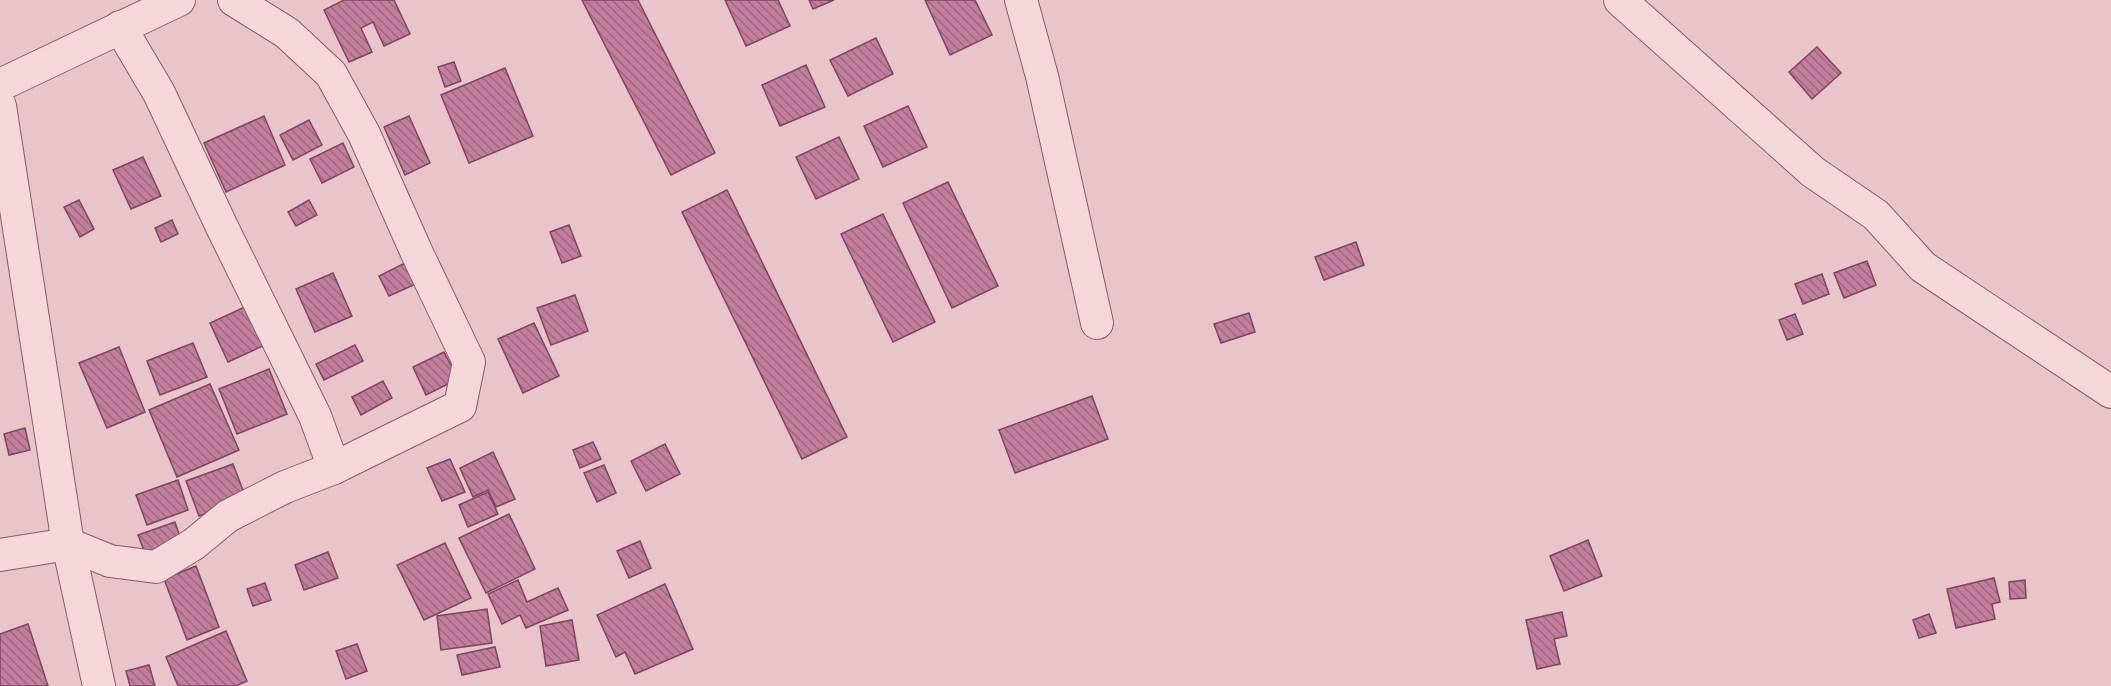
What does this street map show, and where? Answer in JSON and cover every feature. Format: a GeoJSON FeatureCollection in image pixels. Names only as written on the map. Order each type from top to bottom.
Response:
{"type":"FeatureCollection","features":[{"type":"Feature","properties":{"kind":"street"},"geometry":{"type":"LineString","coordinates":[[0,85],[179,0]]}},
{"type":"Feature","properties":{"kind":"street"},"geometry":{"type":"LineString","coordinates":[[0,555],[68,544],[110,561],[156,567],[194,544],[228,516],[285,487],[334,468],[460,406],[469,362],[364,134],[331,74],[287,33],[234,0]]}},
{"type":"Feature","properties":{"kind":"street"},"geometry":{"type":"LineString","coordinates":[[1022,0],[1042,76],[1097,323]]}},
{"type":"Feature","properties":{"kind":"street"},"geometry":{"type":"LineString","coordinates":[[1620,0],[1813,172],[1876,215],[1923,267],[2111,392]]}},
{"type":"Feature","properties":{"kind":"street"},"geometry":{"type":"LineString","coordinates":[[120,27],[159,93],[315,416],[334,468]]}},
{"type":"Feature","properties":{"kind":"street"},"geometry":{"type":"LineString","coordinates":[[0,106],[68,544],[99,686]]}},
{"type":"Feature","properties":{"kind":"building"},"geometry":{"type":"Polygon","coordinates":[[[344,0],[394,0],[410,34],[384,46],[373,22],[361,28],[372,52],[349,62],[324,10],[344,0]]]}},
{"type":"Feature","properties":{"kind":"building"},"geometry":{"type":"Polygon","coordinates":[[[582,0],[638,0],[715,153],[671,175],[582,0]]]}},
{"type":"Feature","properties":{"kind":"building"},"geometry":{"type":"Polygon","coordinates":[[[725,0],[778,0],[790,26],[746,46],[725,0]]]}},
{"type":"Feature","properties":{"kind":"building"},"geometry":{"type":"Polygon","coordinates":[[[809,0],[834,0],[813,9],[809,0]]]}},
{"type":"Feature","properties":{"kind":"building"},"geometry":{"type":"Polygon","coordinates":[[[925,0],[975,0],[992,35],[950,55],[925,0]]]}},
{"type":"Feature","properties":{"kind":"building"},"geometry":{"type":"Polygon","coordinates":[[[876,38],[893,74],[848,96],[830,60],[876,38]]]}},
{"type":"Feature","properties":{"kind":"building"},"geometry":{"type":"Polygon","coordinates":[[[1817,47],[1841,73],[1812,99],[1789,72],[1817,47]]]}},
{"type":"Feature","properties":{"kind":"building"},"geometry":{"type":"Polygon","coordinates":[[[454,62],[461,81],[445,87],[438,67],[454,62]]]}},
{"type":"Feature","properties":{"kind":"building"},"geometry":{"type":"Polygon","coordinates":[[[806,65],[825,107],[780,126],[762,85],[806,65]]]}},
{"type":"Feature","properties":{"kind":"building"},"geometry":{"type":"Polygon","coordinates":[[[505,68],[533,136],[469,163],[441,95],[505,68]]]}},
{"type":"Feature","properties":{"kind":"building"},"geometry":{"type":"Polygon","coordinates":[[[908,106],[927,147],[883,167],[864,126],[908,106]]]}},
{"type":"Feature","properties":{"kind":"building"},"geometry":{"type":"Polygon","coordinates":[[[264,116],[285,165],[226,192],[204,143],[264,116]]]}},
{"type":"Feature","properties":{"kind":"building"},"geometry":{"type":"Polygon","coordinates":[[[409,116],[430,163],[405,175],[384,127],[409,116]]]}},
{"type":"Feature","properties":{"kind":"building"},"geometry":{"type":"Polygon","coordinates":[[[309,120],[322,145],[293,160],[280,135],[309,120]]]}},
{"type":"Feature","properties":{"kind":"building"},"geometry":{"type":"Polygon","coordinates":[[[839,137],[859,179],[816,199],[796,157],[839,137]]]}},
{"type":"Feature","properties":{"kind":"building"},"geometry":{"type":"Polygon","coordinates":[[[343,143],[354,167],[322,183],[310,159],[343,143]]]}},
{"type":"Feature","properties":{"kind":"building"},"geometry":{"type":"Polygon","coordinates":[[[143,157],[161,196],[131,209],[113,170],[143,157]]]}},
{"type":"Feature","properties":{"kind":"building"},"geometry":{"type":"Polygon","coordinates":[[[948,182],[998,286],[952,308],[903,203],[948,182]]]}},
{"type":"Feature","properties":{"kind":"building"},"geometry":{"type":"Polygon","coordinates":[[[727,190],[847,437],[802,459],[682,212],[727,190]]]}},
{"type":"Feature","properties":{"kind":"building"},"geometry":{"type":"Polygon","coordinates":[[[79,200],[94,229],[80,237],[64,207],[79,200]]]}},
{"type":"Feature","properties":{"kind":"building"},"geometry":{"type":"Polygon","coordinates":[[[309,200],[317,215],[296,226],[288,212],[309,200]]]}},
{"type":"Feature","properties":{"kind":"building"},"geometry":{"type":"Polygon","coordinates":[[[883,214],[935,322],[893,342],[841,234],[883,214]]]}},
{"type":"Feature","properties":{"kind":"building"},"geometry":{"type":"Polygon","coordinates":[[[172,220],[178,234],[161,242],[155,228],[172,220]]]}},
{"type":"Feature","properties":{"kind":"building"},"geometry":{"type":"Polygon","coordinates":[[[569,225],[581,256],[562,263],[550,232],[569,225]]]}},
{"type":"Feature","properties":{"kind":"building"},"geometry":{"type":"Polygon","coordinates":[[[1356,242],[1364,265],[1324,280],[1315,257],[1356,242]]]}},
{"type":"Feature","properties":{"kind":"building"},"geometry":{"type":"Polygon","coordinates":[[[1867,261],[1876,285],[1844,298],[1834,273],[1867,261]]]}},
{"type":"Feature","properties":{"kind":"building"},"geometry":{"type":"Polygon","coordinates":[[[405,263],[416,284],[389,296],[379,276],[405,263]]]}},
{"type":"Feature","properties":{"kind":"building"},"geometry":{"type":"Polygon","coordinates":[[[333,273],[352,316],[315,332],[296,289],[333,273]]]}},
{"type":"Feature","properties":{"kind":"building"},"geometry":{"type":"Polygon","coordinates":[[[1822,274],[1829,294],[1803,304],[1795,284],[1822,274]]]}},
{"type":"Feature","properties":{"kind":"building"},"geometry":{"type":"Polygon","coordinates":[[[575,295],[588,331],[551,345],[537,308],[575,295]]]}},
{"type":"Feature","properties":{"kind":"building"},"geometry":{"type":"Polygon","coordinates":[[[249,305],[267,344],[228,362],[210,323],[249,305]]]}},
{"type":"Feature","properties":{"kind":"building"},"geometry":{"type":"Polygon","coordinates":[[[1249,313],[1255,332],[1221,343],[1214,324],[1249,313]]]}},
{"type":"Feature","properties":{"kind":"building"},"geometry":{"type":"Polygon","coordinates":[[[1795,314],[1803,334],[1787,340],[1779,320],[1795,314]]]}},
{"type":"Feature","properties":{"kind":"building"},"geometry":{"type":"Polygon","coordinates":[[[534,323],[559,376],[523,393],[498,339],[534,323]]]}},
{"type":"Feature","properties":{"kind":"building"},"geometry":{"type":"Polygon","coordinates":[[[193,343],[207,377],[160,395],[147,361],[193,343]]]}},
{"type":"Feature","properties":{"kind":"building"},"geometry":{"type":"Polygon","coordinates":[[[355,345],[363,361],[324,380],[316,364],[355,345]]]}},
{"type":"Feature","properties":{"kind":"building"},"geometry":{"type":"Polygon","coordinates":[[[119,347],[145,412],[107,428],[79,363],[119,347]]]}},
{"type":"Feature","properties":{"kind":"building"},"geometry":{"type":"Polygon","coordinates":[[[444,352],[458,379],[426,395],[413,367],[444,352]]]}},
{"type":"Feature","properties":{"kind":"building"},"geometry":{"type":"Polygon","coordinates":[[[269,369],[287,414],[237,434],[219,389],[269,369]]]}},
{"type":"Feature","properties":{"kind":"building"},"geometry":{"type":"Polygon","coordinates":[[[383,381],[392,398],[361,415],[352,397],[383,381]]]}},
{"type":"Feature","properties":{"kind":"building"},"geometry":{"type":"Polygon","coordinates":[[[210,384],[239,450],[177,477],[149,410],[210,384]]]}},
{"type":"Feature","properties":{"kind":"building"},"geometry":{"type":"Polygon","coordinates":[[[1092,396],[1108,439],[1015,473],[999,430],[1092,396]]]}},
{"type":"Feature","properties":{"kind":"building"},"geometry":{"type":"Polygon","coordinates":[[[25,428],[30,450],[9,455],[4,434],[25,428]]]}},
{"type":"Feature","properties":{"kind":"building"},"geometry":{"type":"Polygon","coordinates":[[[593,442],[601,459],[580,468],[573,450],[593,442]]]}},
{"type":"Feature","properties":{"kind":"building"},"geometry":{"type":"Polygon","coordinates":[[[665,444],[680,474],[646,491],[631,461],[665,444]]]}},
{"type":"Feature","properties":{"kind":"building"},"geometry":{"type":"Polygon","coordinates":[[[493,452],[515,499],[496,507],[488,490],[473,497],[460,468],[493,452]]]}},
{"type":"Feature","properties":{"kind":"building"},"geometry":{"type":"Polygon","coordinates":[[[450,459],[465,492],[442,501],[427,468],[450,459]]]}},
{"type":"Feature","properties":{"kind":"building"},"geometry":{"type":"Polygon","coordinates":[[[233,464],[246,498],[199,516],[186,481],[233,464]]]}},
{"type":"Feature","properties":{"kind":"building"},"geometry":{"type":"Polygon","coordinates":[[[604,465],[616,493],[597,502],[584,473],[604,465]]]}},
{"type":"Feature","properties":{"kind":"building"},"geometry":{"type":"Polygon","coordinates":[[[178,480],[188,510],[147,525],[136,495],[178,480]]]}},
{"type":"Feature","properties":{"kind":"building"},"geometry":{"type":"Polygon","coordinates":[[[488,492],[498,514],[468,527],[459,505],[488,492]]]}},
{"type":"Feature","properties":{"kind":"building"},"geometry":{"type":"Polygon","coordinates":[[[509,514],[535,569],[486,593],[459,538],[509,514]]]}},
{"type":"Feature","properties":{"kind":"building"},"geometry":{"type":"Polygon","coordinates":[[[175,522],[182,543],[146,556],[138,535],[175,522]]]}},
{"type":"Feature","properties":{"kind":"building"},"geometry":{"type":"Polygon","coordinates":[[[1588,540],[1602,576],[1564,591],[1550,556],[1588,540]]]}},
{"type":"Feature","properties":{"kind":"building"},"geometry":{"type":"Polygon","coordinates":[[[640,541],[651,568],[629,578],[617,551],[640,541]]]}},
{"type":"Feature","properties":{"kind":"building"},"geometry":{"type":"Polygon","coordinates":[[[445,543],[471,598],[424,620],[397,565],[445,543]]]}},
{"type":"Feature","properties":{"kind":"building"},"geometry":{"type":"Polygon","coordinates":[[[328,552],[338,578],[304,590],[295,565],[328,552]]]}},
{"type":"Feature","properties":{"kind":"building"},"geometry":{"type":"Polygon","coordinates":[[[196,566],[219,627],[187,640],[164,579],[196,566]]]}},
{"type":"Feature","properties":{"kind":"building"},"geometry":{"type":"Polygon","coordinates":[[[1994,578],[2000,602],[1992,604],[1995,619],[1956,628],[1947,589],[1994,578]]]}},
{"type":"Feature","properties":{"kind":"building"},"geometry":{"type":"Polygon","coordinates":[[[518,580],[527,602],[558,588],[568,610],[526,628],[520,615],[502,624],[488,594],[518,580]]]}},
{"type":"Feature","properties":{"kind":"building"},"geometry":{"type":"Polygon","coordinates":[[[2025,580],[2026,598],[2010,599],[2009,582],[2025,580]]]}},
{"type":"Feature","properties":{"kind":"building"},"geometry":{"type":"Polygon","coordinates":[[[265,583],[271,600],[253,606],[247,589],[265,583]]]}},
{"type":"Feature","properties":{"kind":"building"},"geometry":{"type":"Polygon","coordinates":[[[665,584],[693,649],[635,674],[625,652],[616,657],[597,615],[665,584]]]}},
{"type":"Feature","properties":{"kind":"building"},"geometry":{"type":"Polygon","coordinates":[[[487,609],[492,643],[441,650],[437,616],[487,609]]]}},
{"type":"Feature","properties":{"kind":"building"},"geometry":{"type":"Polygon","coordinates":[[[1562,612],[1567,636],[1554,639],[1560,664],[1537,669],[1526,620],[1562,612]]]}},
{"type":"Feature","properties":{"kind":"building"},"geometry":{"type":"Polygon","coordinates":[[[1929,614],[1936,633],[1919,638],[1913,620],[1929,614]]]}},
{"type":"Feature","properties":{"kind":"building"},"geometry":{"type":"Polygon","coordinates":[[[572,620],[579,660],[546,666],[540,626],[572,620]]]}},
{"type":"Feature","properties":{"kind":"building"},"geometry":{"type":"Polygon","coordinates":[[[28,624],[48,686],[0,686],[0,634],[28,624]]]}},
{"type":"Feature","properties":{"kind":"building"},"geometry":{"type":"Polygon","coordinates":[[[226,631],[247,681],[236,686],[178,686],[166,657],[226,631]]]}},
{"type":"Feature","properties":{"kind":"building"},"geometry":{"type":"Polygon","coordinates":[[[357,644],[367,671],[346,679],[336,651],[357,644]]]}},
{"type":"Feature","properties":{"kind":"building"},"geometry":{"type":"Polygon","coordinates":[[[495,647],[500,667],[462,675],[457,655],[495,647]]]}},
{"type":"Feature","properties":{"kind":"building"},"geometry":{"type":"Polygon","coordinates":[[[149,665],[155,686],[130,686],[126,671],[149,665]]]}}]}
